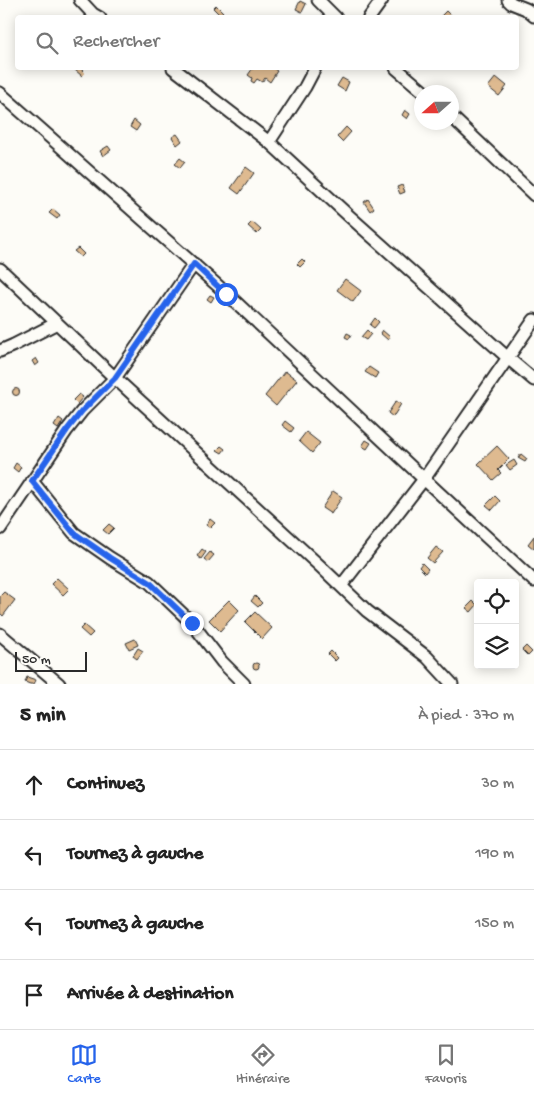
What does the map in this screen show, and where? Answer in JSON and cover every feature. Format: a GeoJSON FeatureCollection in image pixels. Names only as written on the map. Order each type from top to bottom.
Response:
{"type":"FeatureCollection","features":[{"type":"Feature","properties":{"kind":"street"},"geometry":{"type":"LineString","coordinates":[[80,0],[95,15]]}},
{"type":"Feature","properties":{"kind":"street"},"geometry":{"type":"LineString","coordinates":[[318,0],[333,15]]}},
{"type":"Feature","properties":{"kind":"street"},"geometry":{"type":"LineString","coordinates":[[371,15],[382,0]]}},
{"type":"Feature","properties":{"kind":"street"},"geometry":{"type":"LineString","coordinates":[[508,0],[526,9],[534,16]]}},
{"type":"Feature","properties":{"kind":"street"},"geometry":{"type":"LineString","coordinates":[[176,70],[269,142],[534,380]]}},
{"type":"Feature","properties":{"kind":"street"},"geometry":{"type":"LineString","coordinates":[[269,142],[314,70]]}},
{"type":"Feature","properties":{"kind":"street"},"geometry":{"type":"LineString","coordinates":[[398,70],[416,85]]}},
{"type":"Feature","properties":{"kind":"street"},"geometry":{"type":"LineString","coordinates":[[0,93],[194,264],[534,581]]}},
{"type":"Feature","properties":{"kind":"street"},"geometry":{"type":"LineString","coordinates":[[459,124],[534,195]]}},
{"type":"Feature","properties":{"kind":"street"},"geometry":{"type":"LineString","coordinates":[[0,528],[67,430],[82,411],[115,378],[194,264]]}},
{"type":"Feature","properties":{"kind":"street"},"geometry":{"type":"LineString","coordinates":[[0,269],[367,612],[427,657],[452,684]]}},
{"type":"Feature","properties":{"kind":"street"},"geometry":{"type":"LineString","coordinates":[[341,586],[424,479],[534,320]]}},
{"type":"Feature","properties":{"kind":"street"},"geometry":{"type":"LineString","coordinates":[[0,351],[57,323]]}},
{"type":"Feature","properties":{"kind":"street"},"geometry":{"type":"LineString","coordinates":[[32,481],[74,533],[149,582],[192,623],[222,662],[244,684]]}},
{"type":"Feature","properties":{"kind":"street"},"geometry":{"type":"LineString","coordinates":[[0,634],[59,684]]}},
{"type":"Feature","properties":{"kind":"building"},"geometry":{"type":"Polygon","coordinates":[[[300,1],[306,4],[302,12],[296,9],[300,1]]]}},
{"type":"Feature","properties":{"kind":"building"},"geometry":{"type":"Polygon","coordinates":[[[216,5],[223,12],[220,15],[213,8],[216,5]]]}},
{"type":"Feature","properties":{"kind":"building"},"geometry":{"type":"Polygon","coordinates":[[[446,11],[450,15],[442,15],[446,11]]]}},
{"type":"Feature","properties":{"kind":"building"},"geometry":{"type":"Polygon","coordinates":[[[75,70],[82,70],[85,73],[82,76],[75,70]]]}},
{"type":"Feature","properties":{"kind":"building"},"geometry":{"type":"Polygon","coordinates":[[[252,70],[277,71],[270,82],[265,78],[262,82],[257,79],[254,83],[248,75],[252,70]]]}},
{"type":"Feature","properties":{"kind":"building"},"geometry":{"type":"Polygon","coordinates":[[[496,77],[507,86],[499,96],[488,87],[496,77]]]}},
{"type":"Feature","properties":{"kind":"building"},"geometry":{"type":"Polygon","coordinates":[[[342,78],[349,82],[345,91],[337,86],[342,78]]]}},
{"type":"Feature","properties":{"kind":"building"},"geometry":{"type":"Polygon","coordinates":[[[405,110],[410,114],[407,119],[402,115],[405,110]]]}},
{"type":"Feature","properties":{"kind":"building"},"geometry":{"type":"Polygon","coordinates":[[[134,120],[140,125],[136,131],[130,127],[134,120]]]}},
{"type":"Feature","properties":{"kind":"building"},"geometry":{"type":"Polygon","coordinates":[[[346,127],[351,132],[342,142],[337,137],[346,127]]]}},
{"type":"Feature","properties":{"kind":"building"},"geometry":{"type":"Polygon","coordinates":[[[177,134],[182,141],[177,145],[172,137],[177,134]]]}},
{"type":"Feature","properties":{"kind":"building"},"geometry":{"type":"Polygon","coordinates":[[[108,146],[111,150],[103,156],[100,151],[108,146]]]}},
{"type":"Feature","properties":{"kind":"building"},"geometry":{"type":"Polygon","coordinates":[[[180,158],[185,162],[180,168],[175,164],[180,158]]]}},
{"type":"Feature","properties":{"kind":"building"},"geometry":{"type":"Polygon","coordinates":[[[246,167],[254,173],[239,194],[231,188],[246,167]]]}},
{"type":"Feature","properties":{"kind":"building"},"geometry":{"type":"Polygon","coordinates":[[[402,185],[405,192],[400,194],[397,187],[402,185]]]}},
{"type":"Feature","properties":{"kind":"building"},"geometry":{"type":"Polygon","coordinates":[[[368,199],[374,208],[370,211],[364,202],[368,199]]]}},
{"type":"Feature","properties":{"kind":"building"},"geometry":{"type":"Polygon","coordinates":[[[53,209],[60,215],[57,219],[49,213],[53,209]]]}},
{"type":"Feature","properties":{"kind":"building"},"geometry":{"type":"Polygon","coordinates":[[[252,222],[261,230],[257,234],[248,226],[252,222]]]}},
{"type":"Feature","properties":{"kind":"building"},"geometry":{"type":"Polygon","coordinates":[[[78,248],[84,254],[81,257],[74,251],[78,248]]]}},
{"type":"Feature","properties":{"kind":"building"},"geometry":{"type":"Polygon","coordinates":[[[302,259],[305,262],[300,267],[297,264],[302,259]]]}},
{"type":"Feature","properties":{"kind":"building"},"geometry":{"type":"Polygon","coordinates":[[[345,279],[361,291],[353,302],[337,290],[345,279]]]}},
{"type":"Feature","properties":{"kind":"building"},"geometry":{"type":"Polygon","coordinates":[[[210,295],[214,297],[211,302],[207,299],[210,295]]]}},
{"type":"Feature","properties":{"kind":"building"},"geometry":{"type":"Polygon","coordinates":[[[375,318],[379,322],[374,328],[370,325],[375,318]]]}},
{"type":"Feature","properties":{"kind":"building"},"geometry":{"type":"Polygon","coordinates":[[[367,330],[371,334],[366,340],[361,337],[367,330]]]}},
{"type":"Feature","properties":{"kind":"building"},"geometry":{"type":"Polygon","coordinates":[[[382,330],[390,337],[388,340],[380,333],[382,330]]]}},
{"type":"Feature","properties":{"kind":"building"},"geometry":{"type":"Polygon","coordinates":[[[347,333],[351,335],[349,339],[345,337],[347,333]]]}},
{"type":"Feature","properties":{"kind":"building"},"geometry":{"type":"Polygon","coordinates":[[[36,358],[39,363],[35,366],[32,361],[36,358]]]}},
{"type":"Feature","properties":{"kind":"building"},"geometry":{"type":"Polygon","coordinates":[[[369,367],[378,373],[375,378],[365,372],[369,367]]]}},
{"type":"Feature","properties":{"kind":"building"},"geometry":{"type":"Polygon","coordinates":[[[285,371],[297,380],[276,406],[265,396],[285,371]]]}},
{"type":"Feature","properties":{"kind":"building"},"geometry":{"type":"Polygon","coordinates":[[[16,388],[20,392],[16,396],[12,392],[16,388]]]}},
{"type":"Feature","properties":{"kind":"building"},"geometry":{"type":"Polygon","coordinates":[[[79,394],[83,397],[77,404],[73,400],[79,394]]]}},
{"type":"Feature","properties":{"kind":"building"},"geometry":{"type":"Polygon","coordinates":[[[396,401],[401,404],[393,417],[388,413],[396,401]]]}},
{"type":"Feature","properties":{"kind":"building"},"geometry":{"type":"Polygon","coordinates":[[[59,418],[63,421],[58,429],[54,426],[59,418]]]}},
{"type":"Feature","properties":{"kind":"building"},"geometry":{"type":"Polygon","coordinates":[[[285,421],[294,428],[291,432],[282,425],[285,421]]]}},
{"type":"Feature","properties":{"kind":"building"},"geometry":{"type":"Polygon","coordinates":[[[306,432],[320,443],[312,453],[299,441],[306,432]]]}},
{"type":"Feature","properties":{"kind":"building"},"geometry":{"type":"Polygon","coordinates":[[[366,440],[371,443],[367,449],[362,446],[366,440]]]}},
{"type":"Feature","properties":{"kind":"building"},"geometry":{"type":"Polygon","coordinates":[[[221,446],[225,449],[222,453],[217,450],[221,446]]]}},
{"type":"Feature","properties":{"kind":"building"},"geometry":{"type":"Polygon","coordinates":[[[497,446],[509,459],[498,470],[501,473],[493,480],[478,464],[497,446]]]}},
{"type":"Feature","properties":{"kind":"building"},"geometry":{"type":"Polygon","coordinates":[[[521,454],[527,459],[525,462],[518,458],[521,454]]]}},
{"type":"Feature","properties":{"kind":"building"},"geometry":{"type":"Polygon","coordinates":[[[514,460],[517,465],[510,470],[506,465],[514,460]]]}},
{"type":"Feature","properties":{"kind":"building"},"geometry":{"type":"Polygon","coordinates":[[[16,463],[21,467],[18,472],[13,468],[16,463]]]}},
{"type":"Feature","properties":{"kind":"building"},"geometry":{"type":"Polygon","coordinates":[[[333,491],[342,497],[331,514],[322,508],[333,491]]]}},
{"type":"Feature","properties":{"kind":"building"},"geometry":{"type":"Polygon","coordinates":[[[495,496],[500,501],[492,510],[486,505],[495,496]]]}},
{"type":"Feature","properties":{"kind":"building"},"geometry":{"type":"Polygon","coordinates":[[[210,519],[215,523],[210,528],[206,525],[210,519]]]}},
{"type":"Feature","properties":{"kind":"building"},"geometry":{"type":"Polygon","coordinates":[[[109,524],[114,528],[108,534],[103,530],[109,524]]]}},
{"type":"Feature","properties":{"kind":"building"},"geometry":{"type":"Polygon","coordinates":[[[534,536],[534,549],[528,544],[534,536]]]}},
{"type":"Feature","properties":{"kind":"building"},"geometry":{"type":"Polygon","coordinates":[[[436,547],[443,552],[433,563],[427,558],[436,547]]]}},
{"type":"Feature","properties":{"kind":"building"},"geometry":{"type":"Polygon","coordinates":[[[202,549],[206,552],[201,559],[197,556],[202,549]]]}},
{"type":"Feature","properties":{"kind":"building"},"geometry":{"type":"Polygon","coordinates":[[[210,552],[214,555],[208,562],[204,559],[210,552]]]}},
{"type":"Feature","properties":{"kind":"building"},"geometry":{"type":"Polygon","coordinates":[[[422,563],[428,569],[425,573],[419,567],[422,563]]]}},
{"type":"Feature","properties":{"kind":"building"},"geometry":{"type":"Polygon","coordinates":[[[57,578],[69,589],[63,595],[51,584],[57,578]]]}},
{"type":"Feature","properties":{"kind":"building"},"geometry":{"type":"Polygon","coordinates":[[[4,592],[15,600],[3,616],[0,613],[0,596],[4,592]]]}},
{"type":"Feature","properties":{"kind":"building"},"geometry":{"type":"Polygon","coordinates":[[[255,596],[262,603],[258,607],[251,601],[255,596]]]}},
{"type":"Feature","properties":{"kind":"building"},"geometry":{"type":"Polygon","coordinates":[[[229,600],[239,610],[220,631],[209,620],[229,600]]]}},
{"type":"Feature","properties":{"kind":"building"},"geometry":{"type":"Polygon","coordinates":[[[474,602],[474,608],[471,612],[466,608],[474,602]]]}},
{"type":"Feature","properties":{"kind":"building"},"geometry":{"type":"Polygon","coordinates":[[[255,612],[272,628],[262,639],[245,622],[255,612]]]}},
{"type":"Feature","properties":{"kind":"building"},"geometry":{"type":"Polygon","coordinates":[[[84,625],[93,633],[89,637],[80,629],[84,625]]]}},
{"type":"Feature","properties":{"kind":"building"},"geometry":{"type":"Polygon","coordinates":[[[135,639],[138,645],[129,649],[126,643],[135,639]]]}},
{"type":"Feature","properties":{"kind":"building"},"geometry":{"type":"Polygon","coordinates":[[[526,646],[532,652],[528,656],[522,650],[526,646]]]}},
{"type":"Feature","properties":{"kind":"building"},"geometry":{"type":"Polygon","coordinates":[[[138,648],[143,651],[137,659],[133,656],[138,648]]]}},
{"type":"Feature","properties":{"kind":"building"},"geometry":{"type":"Polygon","coordinates":[[[331,651],[338,658],[335,661],[328,654],[331,651]]]}},
{"type":"Feature","properties":{"kind":"building"},"geometry":{"type":"Polygon","coordinates":[[[256,663],[259,666],[256,669],[253,666],[256,663]]]}},
{"type":"Feature","properties":{"kind":"building"},"geometry":{"type":"Polygon","coordinates":[[[27,677],[36,680],[34,684],[25,682],[27,677]]]}},
{"type":"Feature","properties":{"kind":"route"},"geometry":{"type":"LineString","coordinates":[[192,623],[149,582],[74,533],[32,481],[82,411],[115,378],[194,264],[226,294]]}}]}
